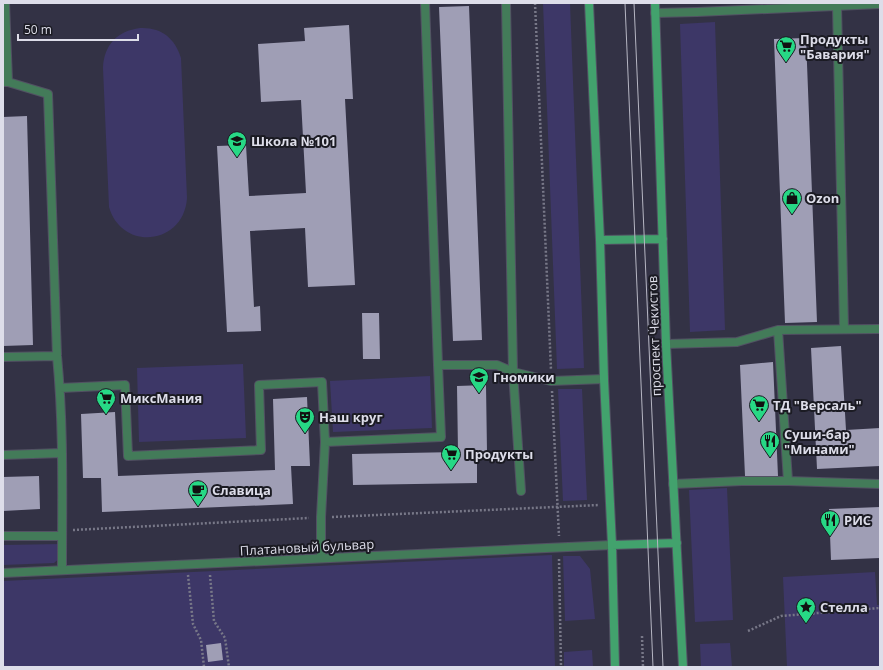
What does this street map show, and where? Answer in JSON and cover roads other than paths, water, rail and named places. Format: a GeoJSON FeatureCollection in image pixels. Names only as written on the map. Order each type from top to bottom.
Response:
{"type":"FeatureCollection","features":[{"type":"Feature","properties":{"kind":"main road"},"geometry":{"type":"LineString","coordinates":[[589,3],[612,545],[615,667]]}},
{"type":"Feature","properties":{"kind":"main road","name":"проспект Чекистов"},"geometry":{"type":"LineString","coordinates":[[655,3],[666,344],[683,667]]}},
{"type":"Feature","properties":{"kind":"main road"},"geometry":{"type":"LineString","coordinates":[[600,240],[663,239]]}},
{"type":"Feature","properties":{"kind":"main road"},"geometry":{"type":"LineString","coordinates":[[612,545],[676,543]]}},
{"type":"Feature","properties":{"kind":"street"},"geometry":{"type":"LineString","coordinates":[[5,3],[6,82],[48,94],[57,356],[60,388],[62,453],[62,570]]}},
{"type":"Feature","properties":{"kind":"street"},"geometry":{"type":"LineString","coordinates":[[325,442],[441,437],[425,3]]}},
{"type":"Feature","properties":{"kind":"street"},"geometry":{"type":"LineString","coordinates":[[506,3],[513,372],[521,491]]}},
{"type":"Feature","properties":{"kind":"street"},"geometry":{"type":"LineString","coordinates":[[697,3],[697,12]]}},
{"type":"Feature","properties":{"kind":"street"},"geometry":{"type":"LineString","coordinates":[[655,13],[880,4]]}},
{"type":"Feature","properties":{"kind":"street"},"geometry":{"type":"LineString","coordinates":[[837,6],[844,329]]}},
{"type":"Feature","properties":{"kind":"street"},"geometry":{"type":"LineString","coordinates":[[666,344],[737,342],[778,330],[880,329]]}},
{"type":"Feature","properties":{"kind":"street"},"geometry":{"type":"LineString","coordinates":[[778,330],[788,481]]}},
{"type":"Feature","properties":{"kind":"street"},"geometry":{"type":"LineString","coordinates":[[3,357],[57,356]]}},
{"type":"Feature","properties":{"kind":"street"},"geometry":{"type":"LineString","coordinates":[[438,365],[497,365],[513,372],[551,381],[604,379]]}},
{"type":"Feature","properties":{"kind":"street"},"geometry":{"type":"LineString","coordinates":[[60,388],[125,385],[128,456],[261,450],[259,385],[322,382],[325,442],[320,517],[322,558]]}},
{"type":"Feature","properties":{"kind":"street"},"geometry":{"type":"LineString","coordinates":[[3,455],[62,453]]}},
{"type":"Feature","properties":{"kind":"street"},"geometry":{"type":"LineString","coordinates":[[673,484],[788,481],[880,484]]}},
{"type":"Feature","properties":{"kind":"street"},"geometry":{"type":"LineString","coordinates":[[3,536],[62,536]]}},
{"type":"Feature","properties":{"kind":"street","name":"Платановый бульвар"},"geometry":{"type":"LineString","coordinates":[[3,573],[612,545]]}},
{"type":"Feature","properties":{"kind":"tram line"},"geometry":{"type":"LineString","coordinates":[[625,3],[653,667]]}},
{"type":"Feature","properties":{"kind":"tram line"},"geometry":{"type":"LineString","coordinates":[[634,3],[663,667]]}},
{"type":"Feature","properties":{"kind":"place","name":"Продукты \"Бавария\""},"geometry":{"type":"Point","coordinates":[786,63]}},
{"type":"Feature","properties":{"kind":"place","name":"Школа №101"},"geometry":{"type":"Point","coordinates":[237,158]}},
{"type":"Feature","properties":{"kind":"place","name":"Ozon"},"geometry":{"type":"Point","coordinates":[792,215]}},
{"type":"Feature","properties":{"kind":"place","name":"Гномики"},"geometry":{"type":"Point","coordinates":[479,394]}},
{"type":"Feature","properties":{"kind":"place","name":"МиксМания"},"geometry":{"type":"Point","coordinates":[106,415]}},
{"type":"Feature","properties":{"kind":"place","name":"ТД \"Версаль\""},"geometry":{"type":"Point","coordinates":[759,422]}},
{"type":"Feature","properties":{"kind":"place","name":"Наш круг"},"geometry":{"type":"Point","coordinates":[305,434]}},
{"type":"Feature","properties":{"kind":"place","name":"Суши-бар \"Минами\""},"geometry":{"type":"Point","coordinates":[770,458]}},
{"type":"Feature","properties":{"kind":"place","name":"Продукты"},"geometry":{"type":"Point","coordinates":[451,471]}},
{"type":"Feature","properties":{"kind":"place","name":"Славица"},"geometry":{"type":"Point","coordinates":[198,507]}},
{"type":"Feature","properties":{"kind":"place","name":"РИС"},"geometry":{"type":"Point","coordinates":[830,537]}},
{"type":"Feature","properties":{"kind":"place","name":"Стелла"},"geometry":{"type":"Point","coordinates":[806,624]}}]}
